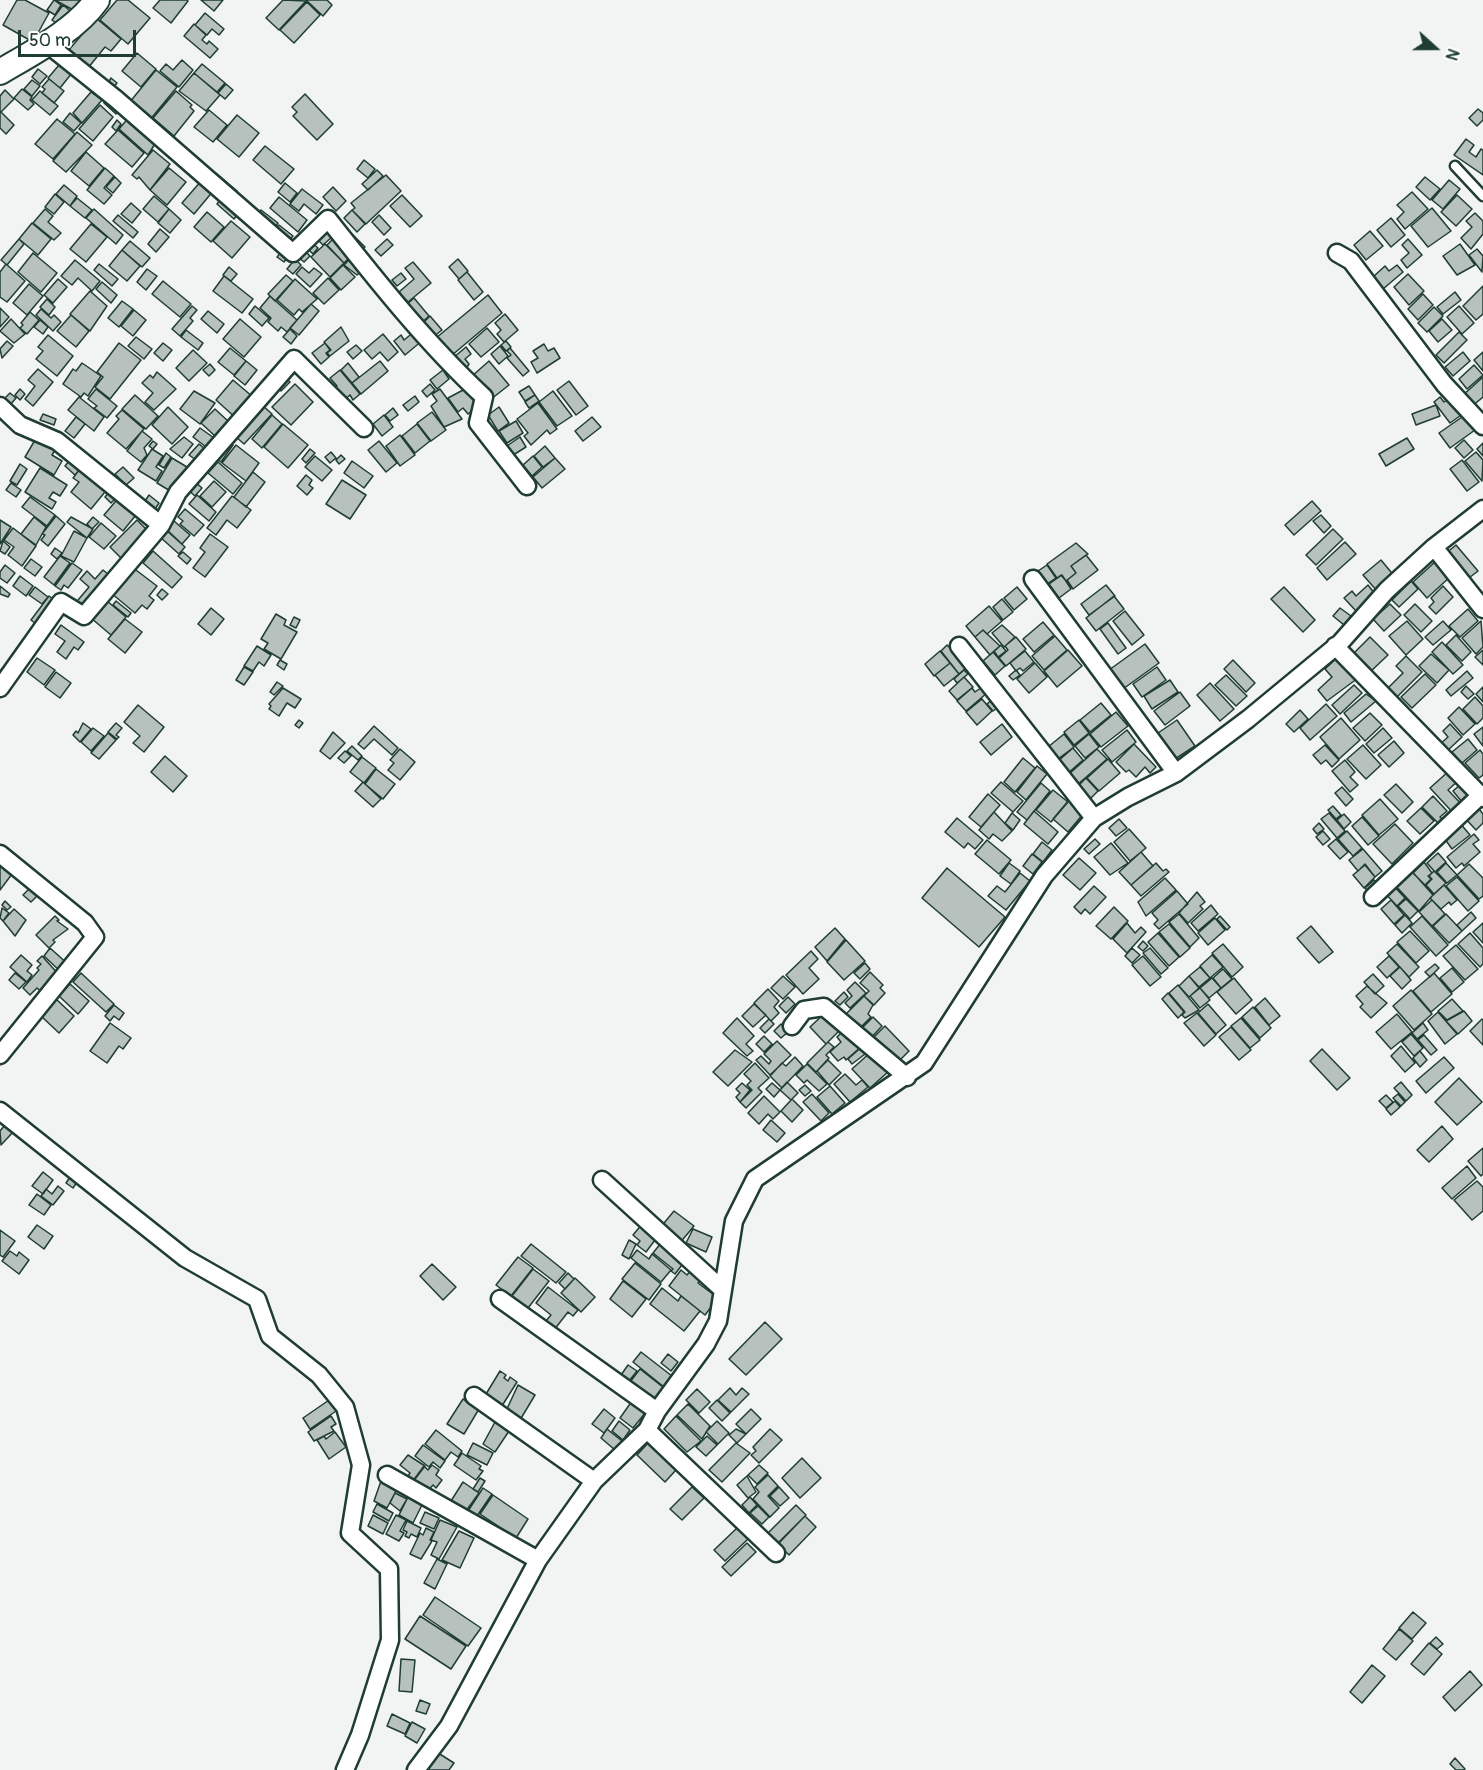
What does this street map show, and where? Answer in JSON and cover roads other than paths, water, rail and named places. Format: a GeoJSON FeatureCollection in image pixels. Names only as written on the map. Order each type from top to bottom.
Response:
{"type":"FeatureCollection","features":[{"type":"Feature","properties":{"kind":"street"},"geometry":{"type":"LineString","coordinates":[[0,72],[75,22],[97,0]]}},
{"type":"Feature","properties":{"kind":"street"},"geometry":{"type":"LineString","coordinates":[[46,43],[116,99],[293,253],[328,219],[398,307],[451,366],[483,397],[478,423],[527,486]]}},
{"type":"Feature","properties":{"kind":"street"},"geometry":{"type":"LineString","coordinates":[[1336,253],[1351,261],[1444,384],[1483,426]]}},
{"type":"Feature","properties":{"kind":"street"},"geometry":{"type":"LineString","coordinates":[[0,688],[61,602],[84,616],[161,525],[178,492],[294,359],[364,428]]}},
{"type":"Feature","properties":{"kind":"street"},"geometry":{"type":"LineString","coordinates":[[0,406],[20,425],[57,441],[161,525]]}},
{"type":"Feature","properties":{"kind":"street"},"geometry":{"type":"LineString","coordinates":[[416,1770],[449,1726],[538,1560],[594,1481],[647,1430],[657,1411],[706,1344],[718,1321],[734,1221],[754,1179],[840,1118],[907,1077],[924,1063],[1044,876],[1094,818],[1128,797],[1176,773],[1248,719],[1335,646],[1388,590],[1434,547],[1483,509]]}},
{"type":"Feature","properties":{"kind":"street"},"geometry":{"type":"LineString","coordinates":[[1434,547],[1483,609]]}},
{"type":"Feature","properties":{"kind":"street"},"geometry":{"type":"LineString","coordinates":[[1033,579],[1176,773]]}},
{"type":"Feature","properties":{"kind":"street"},"geometry":{"type":"LineString","coordinates":[[959,646],[1094,818]]}},
{"type":"Feature","properties":{"kind":"street"},"geometry":{"type":"LineString","coordinates":[[1335,646],[1482,797],[1373,897]]}},
{"type":"Feature","properties":{"kind":"street"},"geometry":{"type":"LineString","coordinates":[[0,854],[85,923],[95,937],[0,1055]]}},
{"type":"Feature","properties":{"kind":"street"},"geometry":{"type":"LineString","coordinates":[[792,1026],[804,1011],[825,1007],[907,1077]]}},
{"type":"Feature","properties":{"kind":"street"},"geometry":{"type":"LineString","coordinates":[[0,1111],[185,1258],[257,1299],[270,1336],[319,1375],[345,1407],[361,1465],[350,1533],[389,1569],[390,1640],[360,1735],[345,1770]]}},
{"type":"Feature","properties":{"kind":"street"},"geometry":{"type":"LineString","coordinates":[[602,1180],[723,1290]]}},
{"type":"Feature","properties":{"kind":"street"},"geometry":{"type":"LineString","coordinates":[[500,1299],[657,1411]]}},
{"type":"Feature","properties":{"kind":"street"},"geometry":{"type":"LineString","coordinates":[[474,1396],[594,1481]]}},
{"type":"Feature","properties":{"kind":"street"},"geometry":{"type":"LineString","coordinates":[[647,1430],[776,1553]]}},
{"type":"Feature","properties":{"kind":"street"},"geometry":{"type":"LineString","coordinates":[[387,1475],[538,1560]]}},
{"type":"Feature","properties":{"kind":"lane"},"geometry":{"type":"LineString","coordinates":[[1455,166],[1483,196]]}}]}
